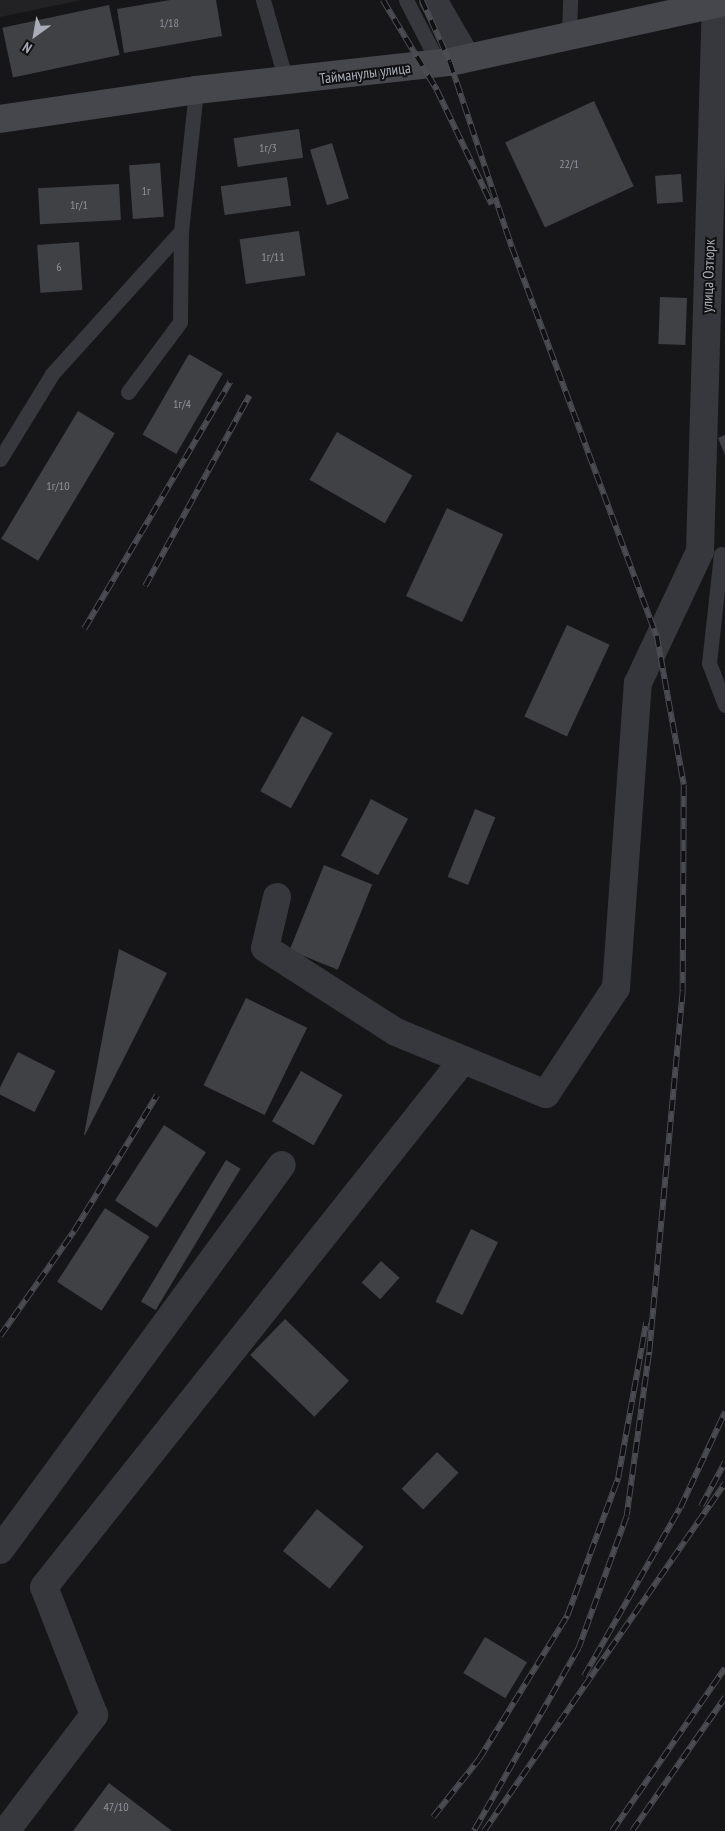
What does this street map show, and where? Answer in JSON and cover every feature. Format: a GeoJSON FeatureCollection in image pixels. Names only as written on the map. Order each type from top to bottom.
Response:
{"type":"FeatureCollection","features":[{"type":"Feature","properties":{"kind":"street"},"geometry":{"type":"LineString","coordinates":[[433,0],[466,58]]}},
{"type":"Feature","properties":{"kind":"street","name":"Тайманулы улица"},"geometry":{"type":"LineString","coordinates":[[0,119],[196,90],[287,84],[439,64],[569,33],[719,2]]}},
{"type":"Feature","properties":{"kind":"street","name":"улица Озтюрк"},"geometry":{"type":"LineString","coordinates":[[715,553],[719,2]]}},
{"type":"Feature","properties":{"kind":"street"},"geometry":{"type":"LineString","coordinates":[[277,897],[265,948],[396,1032],[546,1094],[616,988],[638,683],[715,553]]}},
{"type":"Feature","properties":{"kind":"street"},"geometry":{"type":"LineString","coordinates":[[6,1831],[94,1715],[44,1587],[463,1060]]}},
{"type":"Feature","properties":{"kind":"street"},"geometry":{"type":"LineString","coordinates":[[0,1550],[282,1165]]}},
{"type":"Feature","properties":{"kind":"lane"},"geometry":{"type":"LineString","coordinates":[[263,0],[287,84]]}},
{"type":"Feature","properties":{"kind":"lane"},"geometry":{"type":"LineString","coordinates":[[406,0],[439,64]]}},
{"type":"Feature","properties":{"kind":"lane"},"geometry":{"type":"LineString","coordinates":[[569,33],[570,0]]}},
{"type":"Feature","properties":{"kind":"lane"},"geometry":{"type":"LineString","coordinates":[[128,392],[180,322],[181,231],[196,90]]}},
{"type":"Feature","properties":{"kind":"lane"},"geometry":{"type":"LineString","coordinates":[[0,459],[52,374],[181,231]]}},
{"type":"Feature","properties":{"kind":"lane"},"geometry":{"type":"LineString","coordinates":[[715,553],[709,664],[725,705]]}},
{"type":"Feature","properties":{"kind":"shaded area"},"geometry":{"type":"Polygon","coordinates":[[[0,0],[82,0],[0,17],[0,0]]]}},
{"type":"Feature","properties":{"kind":"building"},"geometry":{"type":"Polygon","coordinates":[[[170,0],[216,0],[222,36],[124,53],[117,9],[170,0]]]}},
{"type":"Feature","properties":{"kind":"building"},"geometry":{"type":"Polygon","coordinates":[[[109,5],[120,55],[13,78],[2,28],[109,5]]]}},
{"type":"Feature","properties":{"kind":"building"},"geometry":{"type":"Polygon","coordinates":[[[594,101],[634,186],[545,228],[505,142],[594,101]]]}},
{"type":"Feature","properties":{"kind":"building"},"geometry":{"type":"Polygon","coordinates":[[[299,129],[303,158],[238,167],[234,138],[299,129]]]}},
{"type":"Feature","properties":{"kind":"building"},"geometry":{"type":"Polygon","coordinates":[[[332,143],[349,198],[327,205],[310,150],[332,143]]]}},
{"type":"Feature","properties":{"kind":"building"},"geometry":{"type":"Polygon","coordinates":[[[160,163],[164,217],[133,219],[129,165],[160,163]]]}},
{"type":"Feature","properties":{"kind":"building"},"geometry":{"type":"Polygon","coordinates":[[[681,174],[683,202],[657,204],[655,176],[681,174]]]}},
{"type":"Feature","properties":{"kind":"building"},"geometry":{"type":"Polygon","coordinates":[[[287,177],[291,206],[225,215],[221,186],[287,177]]]}},
{"type":"Feature","properties":{"kind":"building"},"geometry":{"type":"Polygon","coordinates":[[[119,184],[121,220],[40,224],[38,188],[119,184]]]}},
{"type":"Feature","properties":{"kind":"building"},"geometry":{"type":"Polygon","coordinates":[[[299,231],[305,276],[246,284],[240,239],[299,231]]]}},
{"type":"Feature","properties":{"kind":"building"},"geometry":{"type":"Polygon","coordinates":[[[79,242],[82,290],[40,293],[37,245],[79,242]]]}},
{"type":"Feature","properties":{"kind":"building"},"geometry":{"type":"Polygon","coordinates":[[[660,297],[687,298],[685,345],[658,344],[660,297]]]}},
{"type":"Feature","properties":{"kind":"building"},"geometry":{"type":"Polygon","coordinates":[[[189,354],[223,374],[176,454],[142,435],[189,354]]]}},
{"type":"Feature","properties":{"kind":"building"},"geometry":{"type":"Polygon","coordinates":[[[78,411],[115,433],[38,561],[1,539],[78,411]]]}},
{"type":"Feature","properties":{"kind":"building"},"geometry":{"type":"Polygon","coordinates":[[[337,432],[412,476],[385,523],[310,480],[337,432]]]}},
{"type":"Feature","properties":{"kind":"building"},"geometry":{"type":"Polygon","coordinates":[[[725,435],[725,455],[718,438],[725,435]]]}},
{"type":"Feature","properties":{"kind":"building"},"geometry":{"type":"Polygon","coordinates":[[[447,508],[503,534],[462,622],[406,596],[447,508]]]}},
{"type":"Feature","properties":{"kind":"building"},"geometry":{"type":"Polygon","coordinates":[[[567,625],[610,645],[567,736],[524,717],[567,625]]]}},
{"type":"Feature","properties":{"kind":"building"},"geometry":{"type":"Polygon","coordinates":[[[302,716],[333,733],[291,808],[260,791],[302,716]]]}},
{"type":"Feature","properties":{"kind":"building"},"geometry":{"type":"Polygon","coordinates":[[[371,799],[408,819],[378,875],[341,856],[371,799]]]}},
{"type":"Feature","properties":{"kind":"building"},"geometry":{"type":"Polygon","coordinates":[[[475,809],[495,817],[468,885],[448,877],[475,809]]]}},
{"type":"Feature","properties":{"kind":"building"},"geometry":{"type":"Polygon","coordinates":[[[324,865],[372,884],[338,970],[290,950],[324,865]]]}},
{"type":"Feature","properties":{"kind":"building"},"geometry":{"type":"Polygon","coordinates":[[[119,949],[167,973],[84,1135],[119,949]]]}},
{"type":"Feature","properties":{"kind":"building"},"geometry":{"type":"Polygon","coordinates":[[[246,998],[307,1028],[265,1115],[203,1085],[246,998]]]}},
{"type":"Feature","properties":{"kind":"building"},"geometry":{"type":"Polygon","coordinates":[[[18,1052],[55,1071],[35,1112],[0,1094],[0,1087],[18,1052]]]}},
{"type":"Feature","properties":{"kind":"building"},"geometry":{"type":"Polygon","coordinates":[[[301,1071],[343,1095],[314,1145],[272,1121],[301,1071]]]}},
{"type":"Feature","properties":{"kind":"building"},"geometry":{"type":"Polygon","coordinates":[[[164,1125],[206,1152],[157,1228],[115,1200],[164,1125]]]}},
{"type":"Feature","properties":{"kind":"building"},"geometry":{"type":"Polygon","coordinates":[[[226,1160],[241,1169],[156,1310],[141,1301],[226,1160]]]}},
{"type":"Feature","properties":{"kind":"building"},"geometry":{"type":"Polygon","coordinates":[[[105,1208],[149,1237],[102,1311],[57,1282],[105,1208]]]}},
{"type":"Feature","properties":{"kind":"building"},"geometry":{"type":"Polygon","coordinates":[[[471,1229],[498,1242],[462,1315],[435,1302],[471,1229]]]}},
{"type":"Feature","properties":{"kind":"building"},"geometry":{"type":"Polygon","coordinates":[[[381,1261],[400,1278],[380,1299],[362,1283],[381,1261]]]}},
{"type":"Feature","properties":{"kind":"building"},"geometry":{"type":"Polygon","coordinates":[[[285,1319],[349,1381],[314,1417],[250,1355],[285,1319]]]}},
{"type":"Feature","properties":{"kind":"building"},"geometry":{"type":"Polygon","coordinates":[[[437,1452],[459,1473],[423,1510],[402,1489],[437,1452]]]}},
{"type":"Feature","properties":{"kind":"building"},"geometry":{"type":"Polygon","coordinates":[[[317,1509],[364,1547],[330,1589],[283,1551],[317,1509]]]}},
{"type":"Feature","properties":{"kind":"building"},"geometry":{"type":"Polygon","coordinates":[[[485,1637],[527,1662],[505,1698],[463,1673],[485,1637]]]}},
{"type":"Feature","properties":{"kind":"building"},"geometry":{"type":"Polygon","coordinates":[[[109,1783],[172,1831],[73,1831],[109,1783]]]}},
{"type":"Feature","properties":{"kind":"railway"},"geometry":{"type":"LineString","coordinates":[[383,0],[437,90],[492,205]]}},
{"type":"Feature","properties":{"kind":"railway"},"geometry":{"type":"LineString","coordinates":[[422,0],[450,62],[512,247],[657,636],[684,785],[683,991],[649,1355],[627,1516],[579,1648],[474,1831]]}},
{"type":"Feature","properties":{"kind":"railway"},"geometry":{"type":"LineString","coordinates":[[84,629],[230,382]]}},
{"type":"Feature","properties":{"kind":"railway"},"geometry":{"type":"LineString","coordinates":[[145,586],[249,396]]}},
{"type":"Feature","properties":{"kind":"railway"},"geometry":{"type":"LineString","coordinates":[[0,1336],[74,1231],[157,1095]]}},
{"type":"Feature","properties":{"kind":"railway"},"geometry":{"type":"LineString","coordinates":[[433,1817],[479,1759],[567,1616],[618,1478],[646,1323]]}},
{"type":"Feature","properties":{"kind":"railway"},"geometry":{"type":"LineString","coordinates":[[584,1676],[680,1508],[725,1412]]}},
{"type":"Feature","properties":{"kind":"railway"},"geometry":{"type":"LineString","coordinates":[[701,1506],[725,1462]]}},
{"type":"Feature","properties":{"kind":"railway"},"geometry":{"type":"LineString","coordinates":[[484,1831],[725,1483]]}},
{"type":"Feature","properties":{"kind":"railway"},"geometry":{"type":"LineString","coordinates":[[612,1831],[725,1668]]}},
{"type":"Feature","properties":{"kind":"railway"},"geometry":{"type":"LineString","coordinates":[[632,1831],[725,1697]]}}]}
